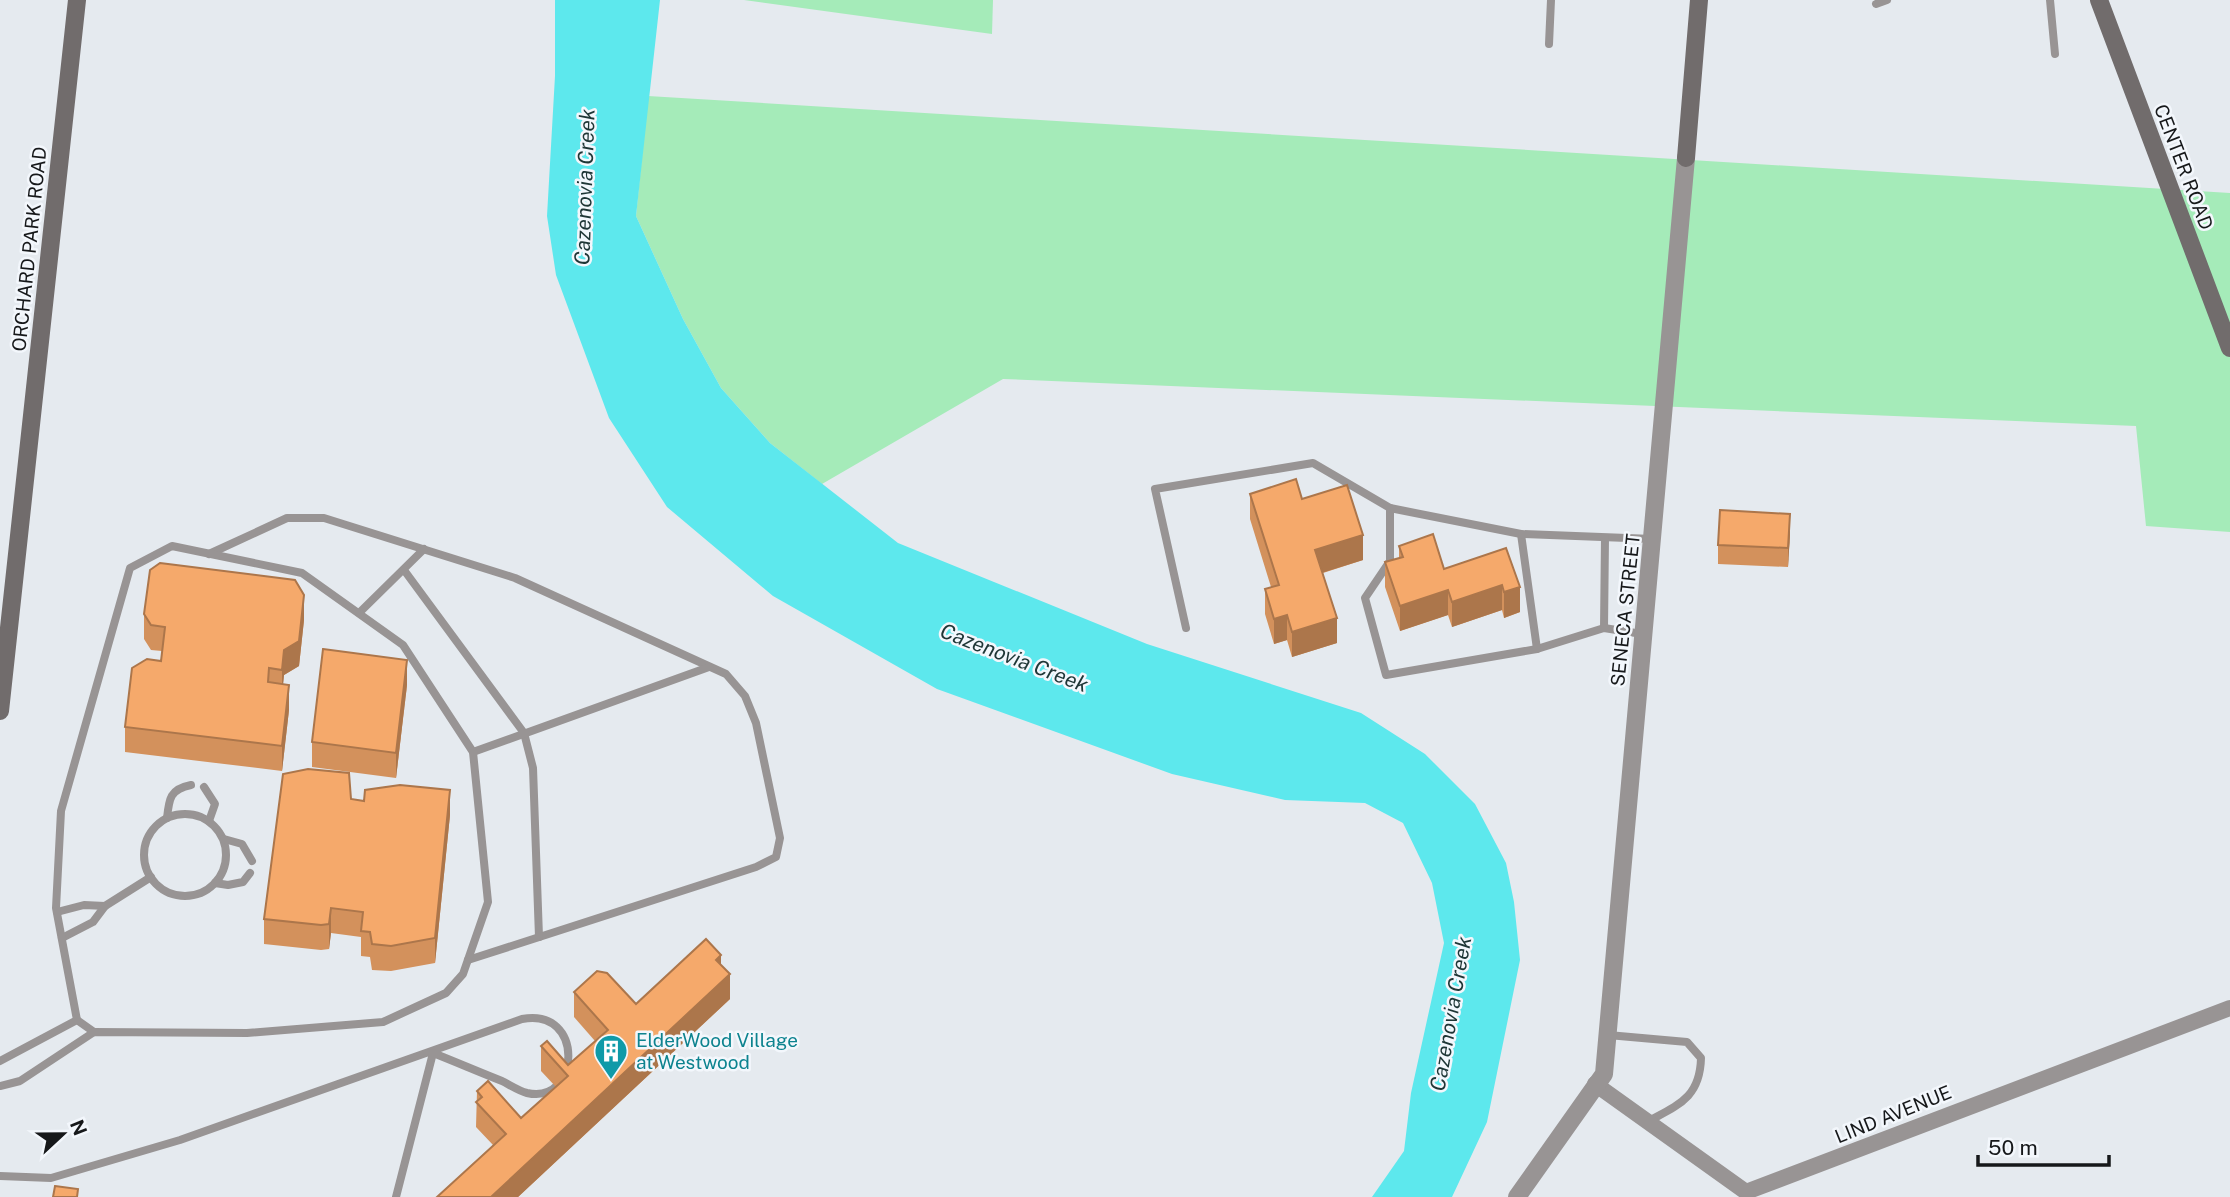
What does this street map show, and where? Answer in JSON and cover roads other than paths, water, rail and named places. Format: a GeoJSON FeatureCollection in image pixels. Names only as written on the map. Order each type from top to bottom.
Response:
{"type":"FeatureCollection","features":[{"type":"Feature","properties":{"kind":"main road","name":"ORCHARD PARK ROAD"},"geometry":{"type":"LineString","coordinates":[[0,710],[77,0]]}},
{"type":"Feature","properties":{"kind":"main road","name":"SENECA STREET"},"geometry":{"type":"LineString","coordinates":[[1686,158],[1699,0]]}},
{"type":"Feature","properties":{"kind":"main road","name":"CENTER ROAD"},"geometry":{"type":"LineString","coordinates":[[2098,0],[2230,348]]}},
{"type":"Feature","properties":{"kind":"street","name":"SENECA STREET"},"geometry":{"type":"LineString","coordinates":[[1517,1197],[1604,1074],[1631,796],[1642,634],[1653,539],[1686,158]]}},
{"type":"Feature","properties":{"kind":"street","name":"LIND AVENUE"},"geometry":{"type":"LineString","coordinates":[[1595,1084],[1746,1192],[2230,1008]]}},
{"type":"Feature","properties":{"kind":"lane"},"geometry":{"type":"LineString","coordinates":[[1549,44],[1551,0]]}},
{"type":"Feature","properties":{"kind":"lane"},"geometry":{"type":"LineString","coordinates":[[1875,4],[1887,0]]}},
{"type":"Feature","properties":{"kind":"lane"},"geometry":{"type":"LineString","coordinates":[[2050,0],[2055,54]]}},
{"type":"Feature","properties":{"kind":"lane"},"geometry":{"type":"LineString","coordinates":[[1186,628],[1155,489],[1313,463],[1390,508],[1521,534],[1653,539]]}},
{"type":"Feature","properties":{"kind":"lane"},"geometry":{"type":"LineString","coordinates":[[1390,508],[1390,561],[1365,598],[1386,675],[1537,649],[1604,628],[1642,634]]}},
{"type":"Feature","properties":{"kind":"lane"},"geometry":{"type":"LineString","coordinates":[[209,554],[287,518],[324,518],[515,578],[726,674],[745,696],[756,723],[780,838],[776,857],[756,867],[468,960]]}},
{"type":"Feature","properties":{"kind":"lane"},"geometry":{"type":"LineString","coordinates":[[1521,534],[1537,649]]}},
{"type":"Feature","properties":{"kind":"lane"},"geometry":{"type":"LineString","coordinates":[[1604,628],[1605,538]]}},
{"type":"Feature","properties":{"kind":"lane"},"geometry":{"type":"LineString","coordinates":[[0,1086],[20,1081],[94,1032],[247,1033],[383,1021],[446,993],[463,974],[488,902],[473,752],[402,645],[302,573],[172,546],[130,568],[61,811],[57,912],[77,1020],[94,1032]]}},
{"type":"Feature","properties":{"kind":"lane"},"geometry":{"type":"LineString","coordinates":[[359,613],[424,549]]}},
{"type":"Feature","properties":{"kind":"lane"},"geometry":{"type":"LineString","coordinates":[[404,570],[524,733],[533,768],[538,937]]}},
{"type":"Feature","properties":{"kind":"lane"},"geometry":{"type":"LineString","coordinates":[[473,752],[709,667]]}},
{"type":"Feature","properties":{"kind":"lane"},"geometry":{"type":"LineString","coordinates":[[191,785],[178,788],[169,798],[166,818],[148,837],[144,850],[151,877],[160,887],[185,896],[198,894],[215,883],[225,866],[224,839]]}},
{"type":"Feature","properties":{"kind":"lane"},"geometry":{"type":"LineString","coordinates":[[204,787],[215,804],[208,821]]}},
{"type":"Feature","properties":{"kind":"lane"},"geometry":{"type":"LineString","coordinates":[[166,818],[193,814],[208,821],[224,839],[242,844],[252,861]]}},
{"type":"Feature","properties":{"kind":"lane"},"geometry":{"type":"LineString","coordinates":[[215,883],[228,885],[243,882],[250,873]]}},
{"type":"Feature","properties":{"kind":"lane"},"geometry":{"type":"LineString","coordinates":[[62,938],[93,922],[105,906],[151,877]]}},
{"type":"Feature","properties":{"kind":"lane"},"geometry":{"type":"LineString","coordinates":[[57,912],[84,905],[105,906]]}},
{"type":"Feature","properties":{"kind":"lane"},"geometry":{"type":"LineString","coordinates":[[0,1176],[51,1178],[180,1140],[536,1017],[548,1021],[561,1033],[570,1046],[571,1060],[565,1075],[549,1089],[527,1093],[433,1053]]}},
{"type":"Feature","properties":{"kind":"lane"},"geometry":{"type":"LineString","coordinates":[[0,1061],[5,1061],[77,1020]]}},
{"type":"Feature","properties":{"kind":"lane"},"geometry":{"type":"LineString","coordinates":[[1608,1035],[1686,1042],[1701,1058],[1701,1076],[1692,1093],[1684,1102],[1647,1122]]}},
{"type":"Feature","properties":{"kind":"lane"},"geometry":{"type":"LineString","coordinates":[[396,1197],[433,1053]]}},
{"type":"Feature","properties":{"kind":"water","name":"Cazenovia Creek"},"geometry":{"type":"Polygon","coordinates":[[[555,0],[660,0],[636,216],[683,319],[721,388],[770,443],[898,543],[1147,644],[1361,713],[1425,754],[1475,804],[1506,863],[1514,902],[1520,960],[1487,1122],[1452,1197],[1372,1197],[1404,1151],[1411,1093],[1444,943],[1432,883],[1403,823],[1365,803],[1285,800],[1172,774],[937,689],[773,596],[667,507],[609,418],[556,275],[547,216],[555,76],[555,0]]]}},
{"type":"Feature","properties":{"kind":"place","name":"ElderWood Village at Westwood"},"geometry":{"type":"Point","coordinates":[611,1081]}}]}
